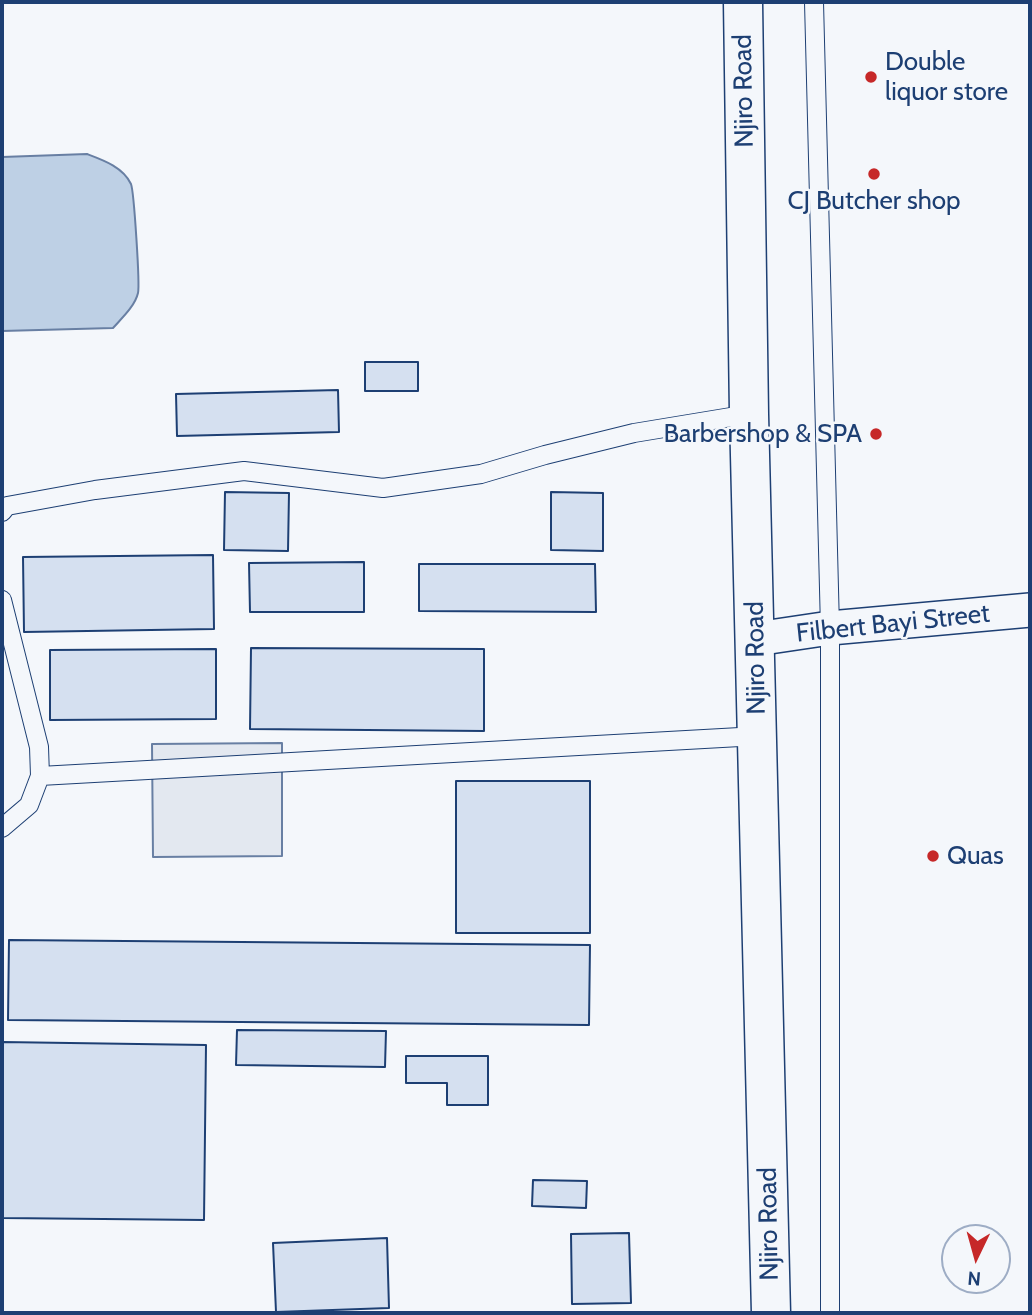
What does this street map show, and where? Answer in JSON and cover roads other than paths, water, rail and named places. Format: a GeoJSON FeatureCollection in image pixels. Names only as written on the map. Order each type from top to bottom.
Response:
{"type":"FeatureCollection","features":[{"type":"Feature","properties":{"kind":"street","name":"Njiro Road"},"geometry":{"type":"LineString","coordinates":[[743,2],[749,414],[771,1313]]}},
{"type":"Feature","properties":{"kind":"street","name":"Filbert Bayi Street"},"geometry":{"type":"LineString","coordinates":[[755,639],[830,628],[1030,610]]}},
{"type":"Feature","properties":{"kind":"lane"},"geometry":{"type":"LineString","coordinates":[[814,2],[830,628],[830,1313]]}},
{"type":"Feature","properties":{"kind":"lane"},"geometry":{"type":"LineString","coordinates":[[2,512],[7,506],[82,492],[244,471],[383,488],[481,474],[634,433],[749,414]]}},
{"type":"Feature","properties":{"kind":"lane"},"geometry":{"type":"LineString","coordinates":[[2,600],[39,747],[40,776],[29,805],[2,828]]}},
{"type":"Feature","properties":{"kind":"lane"},"geometry":{"type":"LineString","coordinates":[[40,776],[758,736]]}},
{"type":"Feature","properties":{"kind":"water"},"geometry":{"type":"Polygon","coordinates":[[[87,154],[118,169],[131,184],[138,286],[134,303],[113,328],[2,331],[2,157],[87,154]]]}},
{"type":"Feature","properties":{"kind":"place","name":"Double liquor store"},"geometry":{"type":"Point","coordinates":[871,77]}},
{"type":"Feature","properties":{"kind":"place","name":"CJ Butcher shop"},"geometry":{"type":"Point","coordinates":[874,174]}},
{"type":"Feature","properties":{"kind":"place","name":"Barbershop & SPA"},"geometry":{"type":"Point","coordinates":[876,434]}},
{"type":"Feature","properties":{"kind":"place","name":"Quas"},"geometry":{"type":"Point","coordinates":[933,856]}}]}
